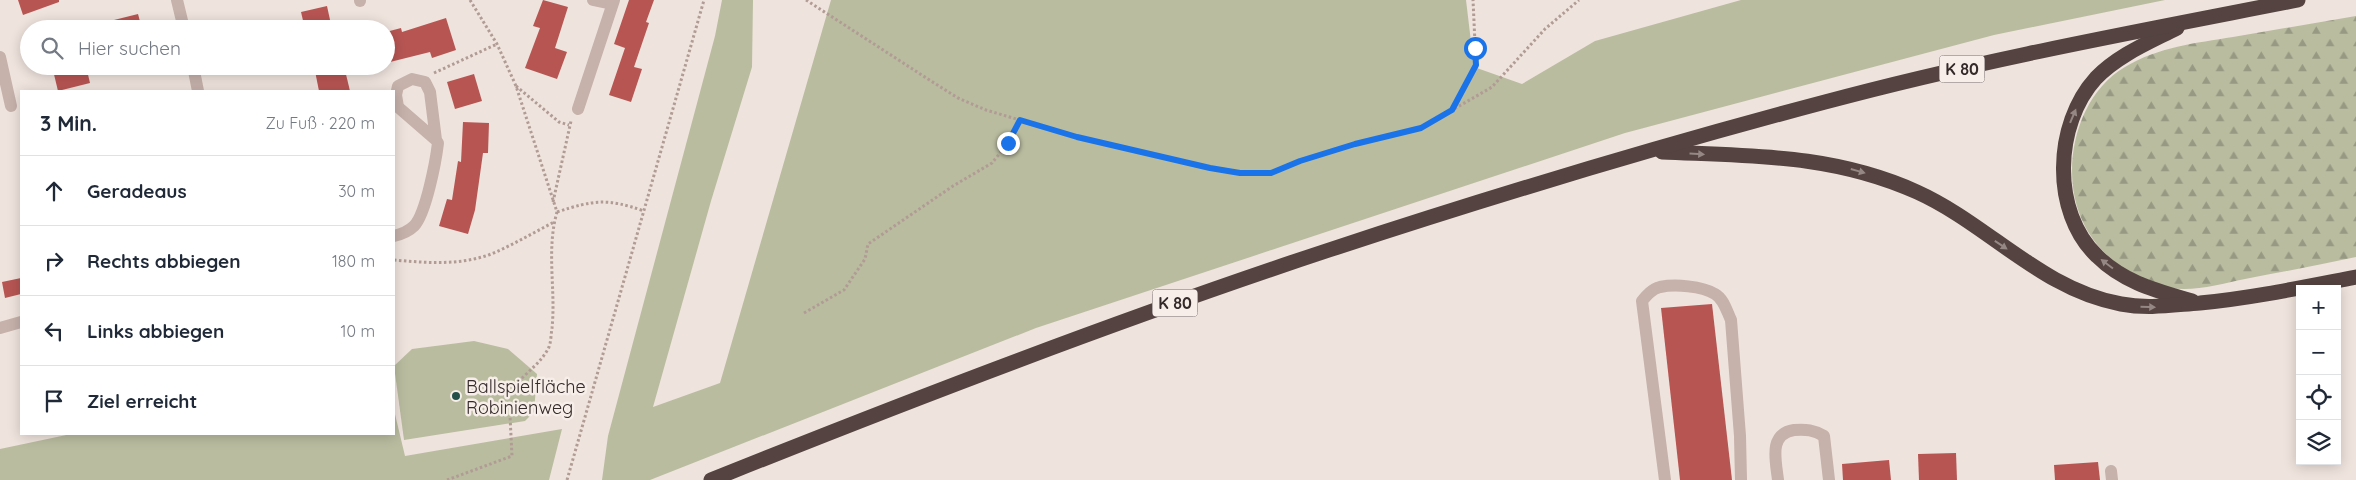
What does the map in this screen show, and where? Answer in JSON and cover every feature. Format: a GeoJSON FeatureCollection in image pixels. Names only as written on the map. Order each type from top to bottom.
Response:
{"type":"FeatureCollection","features":[{"type":"Feature","properties":{"kind":"highway"},"geometry":{"type":"LineString","coordinates":[[2241,10],[2258,0]]}},
{"type":"Feature","properties":{"kind":"highway","name":"K 80"},"geometry":{"type":"LineString","coordinates":[[711,480],[1024,358],[1212,290],[1338,247],[1648,152],[1902,82],[2058,47],[2298,0]]}},
{"type":"Feature","properties":{"kind":"highway"},"geometry":{"type":"LineString","coordinates":[[2190,20],[2118,60],[2097,78],[2076,108],[2062,158],[2066,194],[2074,218],[2096,256],[2132,282],[2151,290],[2199,303]]}},
{"type":"Feature","properties":{"kind":"highway"},"geometry":{"type":"LineString","coordinates":[[1648,152],[1772,156],[1840,166],[1882,178],[1918,192],[1956,213],[2055,281],[2089,295],[2119,304],[2147,308],[2223,301],[2356,277]]}},
{"type":"Feature","properties":{"kind":"street"},"geometry":{"type":"LineString","coordinates":[[177,0],[182,20]]}},
{"type":"Feature","properties":{"kind":"street"},"geometry":{"type":"LineString","coordinates":[[578,109],[613,2],[593,0]]}},
{"type":"Feature","properties":{"kind":"street"},"geometry":{"type":"LineString","coordinates":[[0,57],[11,106]]}},
{"type":"Feature","properties":{"kind":"street"},"geometry":{"type":"LineString","coordinates":[[194,75],[198,90]]}},
{"type":"Feature","properties":{"kind":"street"},"geometry":{"type":"LineString","coordinates":[[395,236],[405,233],[416,224],[434,173],[438,143],[436,140],[430,92],[425,82],[412,79],[398,86],[396,95],[398,106],[436,140]]}},
{"type":"Feature","properties":{"kind":"street"},"geometry":{"type":"LineString","coordinates":[[1665,480],[1642,301],[1648,293],[1660,287],[1682,286],[1716,294],[1724,304],[1731,320],[1740,436],[1741,480]]}},
{"type":"Feature","properties":{"kind":"street"},"geometry":{"type":"LineString","coordinates":[[0,328],[20,322]]}},
{"type":"Feature","properties":{"kind":"street"},"geometry":{"type":"LineString","coordinates":[[1778,480],[1775,446],[1777,440],[1784,432],[1800,430],[1814,430],[1824,436],[1829,480]]}},
{"type":"Feature","properties":{"kind":"path"},"geometry":{"type":"LineString","coordinates":[[470,0],[497,44],[516,86],[557,212],[554,222],[552,261],[554,309],[550,346],[540,360],[521,379]]}},
{"type":"Feature","properties":{"kind":"path"},"geometry":{"type":"LineString","coordinates":[[567,480],[704,0]]}},
{"type":"Feature","properties":{"kind":"path"},"geometry":{"type":"LineString","coordinates":[[806,0],[958,98],[986,110],[1077,137],[1210,168],[1240,173],[1271,173],[1300,161],[1346,147],[1421,128],[1492,87],[1545,29],[1579,0]]}},
{"type":"Feature","properties":{"kind":"path"},"geometry":{"type":"LineString","coordinates":[[1452,110],[1476,65],[1473,0]]}},
{"type":"Feature","properties":{"kind":"path"},"geometry":{"type":"LineString","coordinates":[[419,80],[497,44]]}},
{"type":"Feature","properties":{"kind":"path"},"geometry":{"type":"LineString","coordinates":[[516,86],[559,122],[569,125]]}},
{"type":"Feature","properties":{"kind":"path"},"geometry":{"type":"LineString","coordinates":[[553,203],[569,125],[578,109]]}},
{"type":"Feature","properties":{"kind":"path"},"geometry":{"type":"LineString","coordinates":[[804,313],[844,290],[865,259],[868,244],[953,186],[992,163],[1008,143],[1020,120]]}},
{"type":"Feature","properties":{"kind":"path"},"geometry":{"type":"LineString","coordinates":[[557,212],[584,203],[608,201],[644,211]]}},
{"type":"Feature","properties":{"kind":"path"},"geometry":{"type":"LineString","coordinates":[[395,260],[433,264],[465,261],[495,253],[554,222]]}},
{"type":"Feature","properties":{"kind":"path"},"geometry":{"type":"LineString","coordinates":[[447,480],[512,456],[510,416]]}},
{"type":"Feature","properties":{"kind":"green space"},"geometry":{"type":"Polygon","coordinates":[[[722,0],[753,0],[752,67],[711,201],[653,407],[720,383],[831,0],[1466,0],[1474,67],[1522,84],[1595,41],[1741,0],[2165,0],[1994,35],[1625,133],[1036,328],[650,480],[602,480],[608,436],[715,36],[722,0]]]}},
{"type":"Feature","properties":{"kind":"green space"},"geometry":{"type":"Polygon","coordinates":[[[2356,16],[2356,257],[2208,287],[2179,289],[2157,285],[2144,280],[2108,256],[2098,245],[2083,222],[2076,202],[2072,181],[2076,137],[2083,116],[2094,96],[2108,80],[2138,60],[2164,50],[2205,41],[2356,16]]]}},
{"type":"Feature","properties":{"kind":"green space"},"geometry":{"type":"Polygon","coordinates":[[[474,341],[508,349],[537,374],[534,412],[525,421],[404,440],[395,365],[412,349],[474,341]]]}},
{"type":"Feature","properties":{"kind":"green space"},"geometry":{"type":"Polygon","coordinates":[[[395,414],[405,456],[562,429],[549,480],[0,480],[0,449],[66,435],[395,435],[395,414]]]}},
{"type":"Feature","properties":{"kind":"building"},"geometry":{"type":"Polygon","coordinates":[[[18,0],[59,0],[59,2],[23,15],[18,0]]]}},
{"type":"Feature","properties":{"kind":"building"},"geometry":{"type":"Polygon","coordinates":[[[543,0],[568,7],[555,48],[567,52],[557,79],[525,68],[540,28],[533,26],[543,0]]]}},
{"type":"Feature","properties":{"kind":"building"},"geometry":{"type":"Polygon","coordinates":[[[629,0],[654,0],[646,22],[649,23],[634,67],[642,69],[631,102],[609,95],[625,48],[614,44],[629,0]]]}},
{"type":"Feature","properties":{"kind":"building"},"geometry":{"type":"Polygon","coordinates":[[[327,6],[330,20],[303,20],[301,12],[327,6]]]}},
{"type":"Feature","properties":{"kind":"building"},"geometry":{"type":"Polygon","coordinates":[[[138,14],[140,20],[114,20],[138,14]]]}},
{"type":"Feature","properties":{"kind":"building"},"geometry":{"type":"Polygon","coordinates":[[[446,18],[456,50],[432,58],[430,52],[395,61],[395,30],[401,28],[402,32],[446,18]]]}},
{"type":"Feature","properties":{"kind":"building"},"geometry":{"type":"Polygon","coordinates":[[[474,74],[482,101],[455,109],[447,82],[474,74]]]}},
{"type":"Feature","properties":{"kind":"building"},"geometry":{"type":"Polygon","coordinates":[[[54,75],[88,75],[90,83],[58,90],[54,75]]]}},
{"type":"Feature","properties":{"kind":"building"},"geometry":{"type":"Polygon","coordinates":[[[316,75],[346,75],[350,90],[319,90],[316,75]]]}},
{"type":"Feature","properties":{"kind":"building"},"geometry":{"type":"Polygon","coordinates":[[[463,122],[489,123],[488,153],[483,153],[475,210],[468,234],[439,226],[447,199],[452,200],[458,161],[461,162],[463,122]]]}},
{"type":"Feature","properties":{"kind":"building"},"geometry":{"type":"Polygon","coordinates":[[[20,278],[20,294],[5,298],[2,282],[20,278]]]}},
{"type":"Feature","properties":{"kind":"building"},"geometry":{"type":"Polygon","coordinates":[[[1712,304],[1732,480],[1680,480],[1661,308],[1712,304]]]}},
{"type":"Feature","properties":{"kind":"building"},"geometry":{"type":"Polygon","coordinates":[[[1956,453],[1957,480],[1919,480],[1918,454],[1956,453]]]}},
{"type":"Feature","properties":{"kind":"building"},"geometry":{"type":"Polygon","coordinates":[[[1889,460],[1891,480],[1843,480],[1842,464],[1889,460]]]}},
{"type":"Feature","properties":{"kind":"building"},"geometry":{"type":"Polygon","coordinates":[[[2098,462],[2100,480],[2055,480],[2054,465],[2098,462]]]}},
{"type":"Feature","properties":{"kind":"place","name":"Ballspielfläche Robinienweg"},"geometry":{"type":"Point","coordinates":[456,396]}},
{"type":"Feature","properties":{"kind":"route"},"geometry":{"type":"LineString","coordinates":[[1008,143],[1020,120],[1077,137],[1210,168],[1240,173],[1271,173],[1300,161],[1355,144],[1421,128],[1452,110],[1476,65],[1475,48]]}}]}
